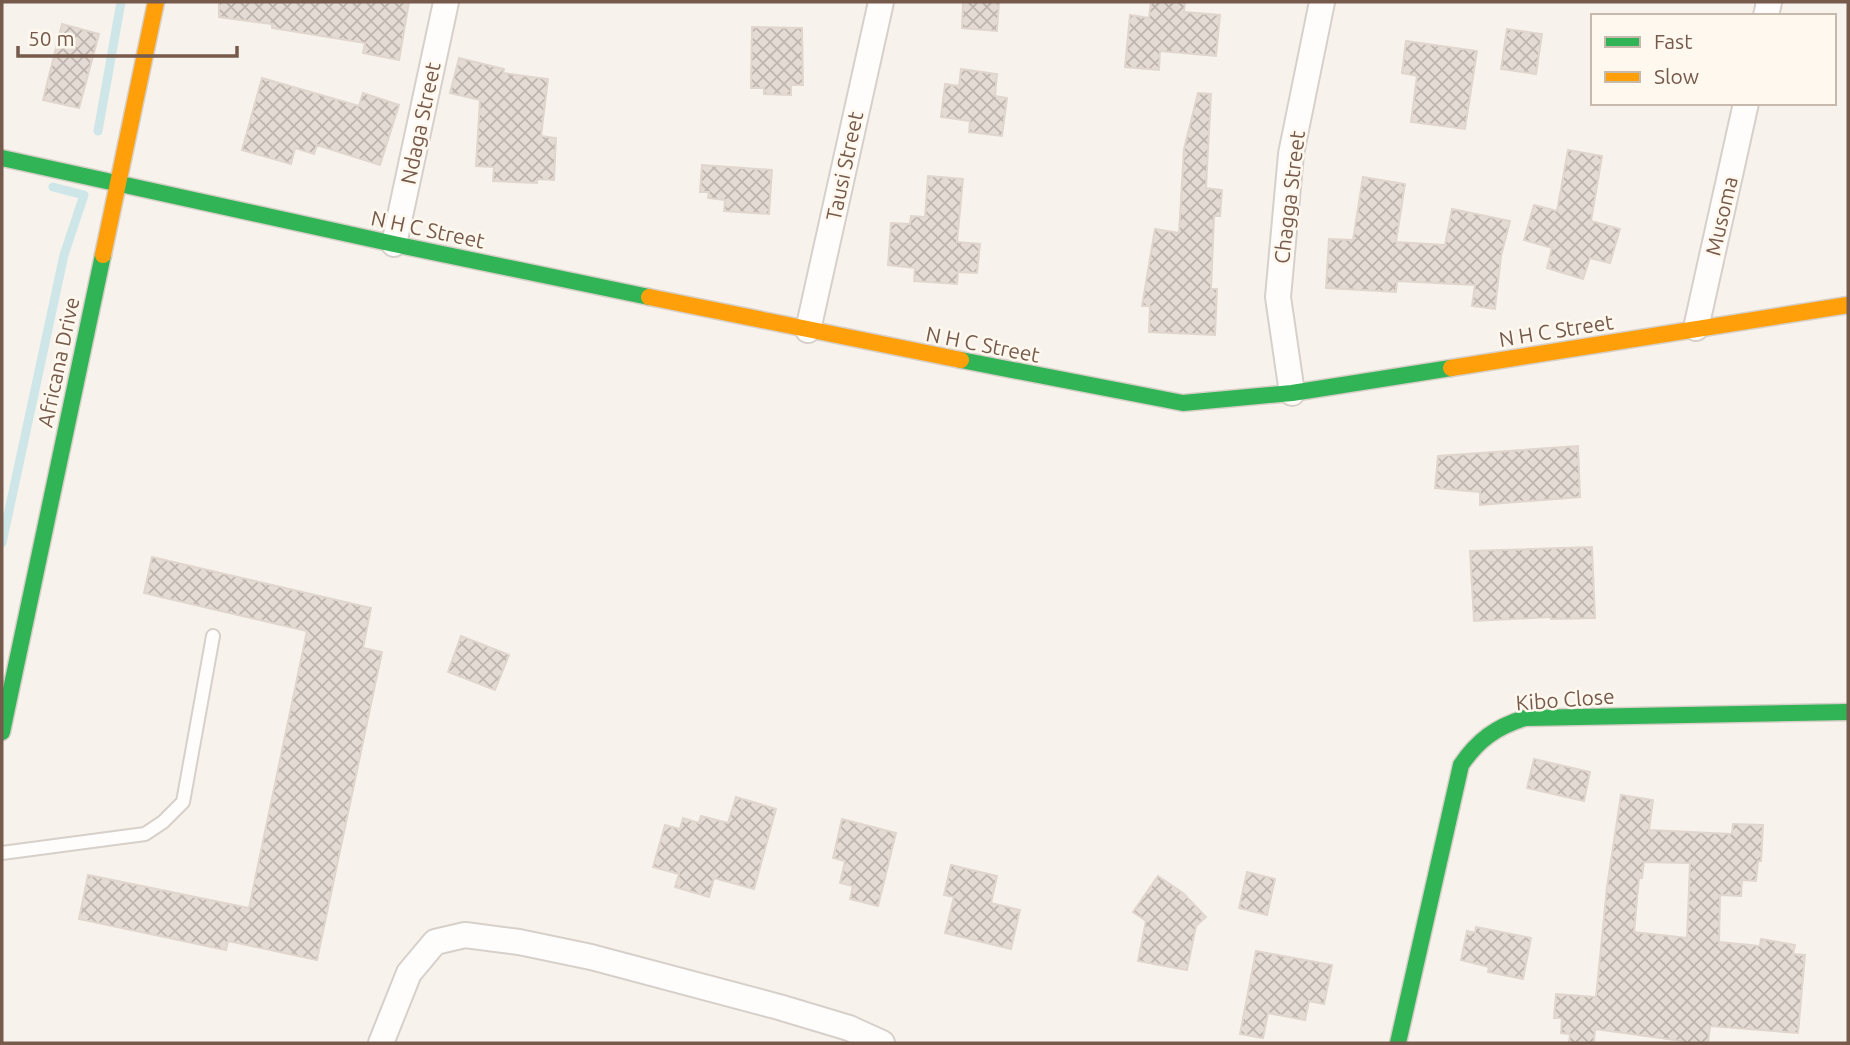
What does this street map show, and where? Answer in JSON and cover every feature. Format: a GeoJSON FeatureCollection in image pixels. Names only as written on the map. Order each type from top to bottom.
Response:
{"type":"FeatureCollection","features":[{"type":"Feature","properties":{"kind":"street","name":"Africana Drive"},"geometry":{"type":"LineString","coordinates":[[2,732],[156,2]]}},
{"type":"Feature","properties":{"kind":"street","name":"Ndaga Street"},"geometry":{"type":"LineString","coordinates":[[394,244],[446,2]]}},
{"type":"Feature","properties":{"kind":"street","name":"Tausi Street"},"geometry":{"type":"LineString","coordinates":[[808,330],[881,2]]}},
{"type":"Feature","properties":{"kind":"street","name":"Chagga Street"},"geometry":{"type":"LineString","coordinates":[[1292,393],[1278,297],[1291,154],[1322,2]]}},
{"type":"Feature","properties":{"kind":"street","name":"Musoma"},"geometry":{"type":"LineString","coordinates":[[1696,328],[1746,105]]}},
{"type":"Feature","properties":{"kind":"street","name":"N H C Street"},"geometry":{"type":"LineString","coordinates":[[2,158],[117,185],[808,330],[1183,403],[1292,393],[1848,305]]}},
{"type":"Feature","properties":{"kind":"street","name":"Kibo Close"},"geometry":{"type":"LineString","coordinates":[[1398,1043],[1461,765],[1476,742],[1498,726],[1525,718],[1848,712]]}},
{"type":"Feature","properties":{"kind":"street"},"geometry":{"type":"LineString","coordinates":[[381,1043],[410,973],[435,942],[465,935],[519,942],[592,957],[779,1007],[849,1028],[882,1043]]}},
{"type":"Feature","properties":{"kind":"lane"},"geometry":{"type":"LineString","coordinates":[[2,853],[145,834],[183,802],[213,636]]}},
{"type":"Feature","properties":{"kind":"building"},"geometry":{"type":"Polygon","coordinates":[[[219,2],[409,2],[399,60],[363,53],[365,43],[272,28],[272,24],[219,17],[219,2]]]}},
{"type":"Feature","properties":{"kind":"building"},"geometry":{"type":"Polygon","coordinates":[[[963,2],[999,2],[997,31],[962,28],[963,2]]]}},
{"type":"Feature","properties":{"kind":"building"},"geometry":{"type":"Polygon","coordinates":[[[1151,2],[1185,2],[1184,12],[1220,15],[1216,56],[1160,51],[1159,70],[1125,67],[1130,15],[1149,18],[1151,2]]]}},
{"type":"Feature","properties":{"kind":"building"},"geometry":{"type":"Polygon","coordinates":[[[62,24],[99,34],[79,108],[43,100],[62,24]]]}},
{"type":"Feature","properties":{"kind":"building"},"geometry":{"type":"Polygon","coordinates":[[[752,27],[802,28],[803,85],[791,85],[791,95],[764,94],[764,88],[751,88],[752,27]]]}},
{"type":"Feature","properties":{"kind":"building"},"geometry":{"type":"Polygon","coordinates":[[[1507,29],[1542,34],[1536,74],[1501,69],[1507,29]]]}},
{"type":"Feature","properties":{"kind":"building"},"geometry":{"type":"Polygon","coordinates":[[[1406,41],[1477,51],[1465,129],[1411,122],[1417,76],[1402,73],[1406,41]]]}},
{"type":"Feature","properties":{"kind":"building"},"geometry":{"type":"Polygon","coordinates":[[[459,58],[504,69],[503,73],[548,79],[541,136],[556,138],[554,180],[537,179],[537,183],[493,181],[494,167],[476,166],[480,100],[450,93],[459,58]]]}},
{"type":"Feature","properties":{"kind":"building"},"geometry":{"type":"Polygon","coordinates":[[[961,69],[997,74],[995,96],[1007,98],[1002,136],[969,132],[970,121],[941,117],[945,84],[959,86],[961,69]]]}},
{"type":"Feature","properties":{"kind":"building"},"geometry":{"type":"Polygon","coordinates":[[[262,78],[359,106],[363,93],[399,105],[380,165],[317,145],[314,154],[295,148],[291,164],[242,150],[262,78]]]}},
{"type":"Feature","properties":{"kind":"building"},"geometry":{"type":"Polygon","coordinates":[[[1198,93],[1211,94],[1206,188],[1222,190],[1220,216],[1214,216],[1211,289],[1217,289],[1215,335],[1149,332],[1150,306],[1142,306],[1155,229],[1179,233],[1184,149],[1198,93]]]}},
{"type":"Feature","properties":{"kind":"building"},"geometry":{"type":"Polygon","coordinates":[[[1568,150],[1602,156],[1591,221],[1620,229],[1610,263],[1590,258],[1583,279],[1547,268],[1552,248],[1524,240],[1534,205],[1557,211],[1568,150]]]}},
{"type":"Feature","properties":{"kind":"building"},"geometry":{"type":"Polygon","coordinates":[[[702,165],[772,170],[769,214],[724,211],[725,200],[708,198],[709,192],[700,192],[702,165]]]}},
{"type":"Feature","properties":{"kind":"building"},"geometry":{"type":"Polygon","coordinates":[[[928,176],[963,179],[957,242],[980,244],[977,273],[958,272],[957,284],[914,281],[915,268],[888,265],[891,223],[910,224],[911,216],[925,217],[928,176]]]}},
{"type":"Feature","properties":{"kind":"building"},"geometry":{"type":"Polygon","coordinates":[[[1363,177],[1405,184],[1396,242],[1445,245],[1452,209],[1510,221],[1501,256],[1495,309],[1472,306],[1475,285],[1397,281],[1396,292],[1326,288],[1329,239],[1353,240],[1363,177]]]}},
{"type":"Feature","properties":{"kind":"building"},"geometry":{"type":"Polygon","coordinates":[[[1578,446],[1580,497],[1480,505],[1480,492],[1435,488],[1438,456],[1578,446]]]}},
{"type":"Feature","properties":{"kind":"building"},"geometry":{"type":"Polygon","coordinates":[[[1592,547],[1595,618],[1474,621],[1470,551],[1592,547]]]}},
{"type":"Feature","properties":{"kind":"building"},"geometry":{"type":"Polygon","coordinates":[[[152,557],[371,608],[363,648],[382,652],[317,960],[228,941],[226,950],[79,919],[88,875],[249,908],[307,631],[144,593],[152,557]]]}},
{"type":"Feature","properties":{"kind":"building"},"geometry":{"type":"Polygon","coordinates":[[[461,636],[509,655],[495,690],[448,672],[461,636]]]}},
{"type":"Feature","properties":{"kind":"building"},"geometry":{"type":"Polygon","coordinates":[[[1534,759],[1590,772],[1584,801],[1527,788],[1534,759]]]}},
{"type":"Feature","properties":{"kind":"building"},"geometry":{"type":"Polygon","coordinates":[[[1621,795],[1653,800],[1649,830],[1732,834],[1733,824],[1763,825],[1761,861],[1758,861],[1756,881],[1742,880],[1741,896],[1720,895],[1719,942],[1760,946],[1761,939],[1795,945],[1793,954],[1805,955],[1798,1033],[1710,1026],[1708,1043],[1681,1043],[1682,1041],[1595,1029],[1594,1043],[1569,1043],[1570,1034],[1561,1033],[1562,1018],[1554,1018],[1556,994],[1596,997],[1607,887],[1621,795]],[[1644,862],[1642,878],[1639,878],[1634,932],[1687,938],[1690,863],[1644,862]]]}},
{"type":"Feature","properties":{"kind":"building"},"geometry":{"type":"Polygon","coordinates":[[[736,797],[776,809],[754,889],[714,878],[709,897],[675,887],[679,874],[653,867],[665,825],[680,829],[683,818],[699,823],[701,816],[728,823],[736,797]]]}},
{"type":"Feature","properties":{"kind":"building"},"geometry":{"type":"Polygon","coordinates":[[[842,819],[896,833],[878,906],[850,899],[853,886],[840,883],[845,861],[833,858],[842,819]]]}},
{"type":"Feature","properties":{"kind":"building"},"geometry":{"type":"Polygon","coordinates":[[[951,865],[997,876],[991,903],[1020,910],[1011,949],[945,933],[954,897],[944,895],[951,865]]]}},
{"type":"Feature","properties":{"kind":"building"},"geometry":{"type":"Polygon","coordinates":[[[1247,872],[1275,879],[1267,915],[1239,908],[1247,872]]]}},
{"type":"Feature","properties":{"kind":"building"},"geometry":{"type":"Polygon","coordinates":[[[1158,876],[1183,893],[1206,917],[1196,926],[1187,970],[1138,961],[1146,921],[1133,912],[1158,876]]]}},
{"type":"Feature","properties":{"kind":"building"},"geometry":{"type":"Polygon","coordinates":[[[1476,927],[1531,938],[1523,979],[1488,972],[1489,967],[1461,960],[1467,931],[1475,933],[1476,927]]]}},
{"type":"Feature","properties":{"kind":"building"},"geometry":{"type":"Polygon","coordinates":[[[1256,951],[1332,965],[1324,1004],[1309,1001],[1305,1020],[1268,1013],[1263,1038],[1240,1034],[1256,951]]]}},
{"type":"Feature","properties":{"kind":"waterway"},"geometry":{"type":"LineString","coordinates":[[98,131],[121,2]]}},
{"type":"Feature","properties":{"kind":"waterway"},"geometry":{"type":"LineString","coordinates":[[2,543],[64,255],[84,195],[53,187]]}},
{"type":"Feature","properties":{"kind":"traffic: fast"},"geometry":{"type":"LineString","coordinates":[[2,158],[649,297]]}},
{"type":"Feature","properties":{"kind":"traffic: fast"},"geometry":{"type":"LineString","coordinates":[[2,732],[103,255]]}},
{"type":"Feature","properties":{"kind":"traffic: fast"},"geometry":{"type":"LineString","coordinates":[[961,360],[1183,403],[1292,393],[1451,368]]}},
{"type":"Feature","properties":{"kind":"traffic: fast"},"geometry":{"type":"LineString","coordinates":[[1398,1043],[1461,765],[1488,736],[1525,718],[1848,712]]}},
{"type":"Feature","properties":{"kind":"traffic: slow"},"geometry":{"type":"LineString","coordinates":[[103,255],[156,2]]}},
{"type":"Feature","properties":{"kind":"traffic: slow"},"geometry":{"type":"LineString","coordinates":[[649,297],[961,360]]}},
{"type":"Feature","properties":{"kind":"traffic: slow"},"geometry":{"type":"LineString","coordinates":[[1451,368],[1848,305]]}}]}
